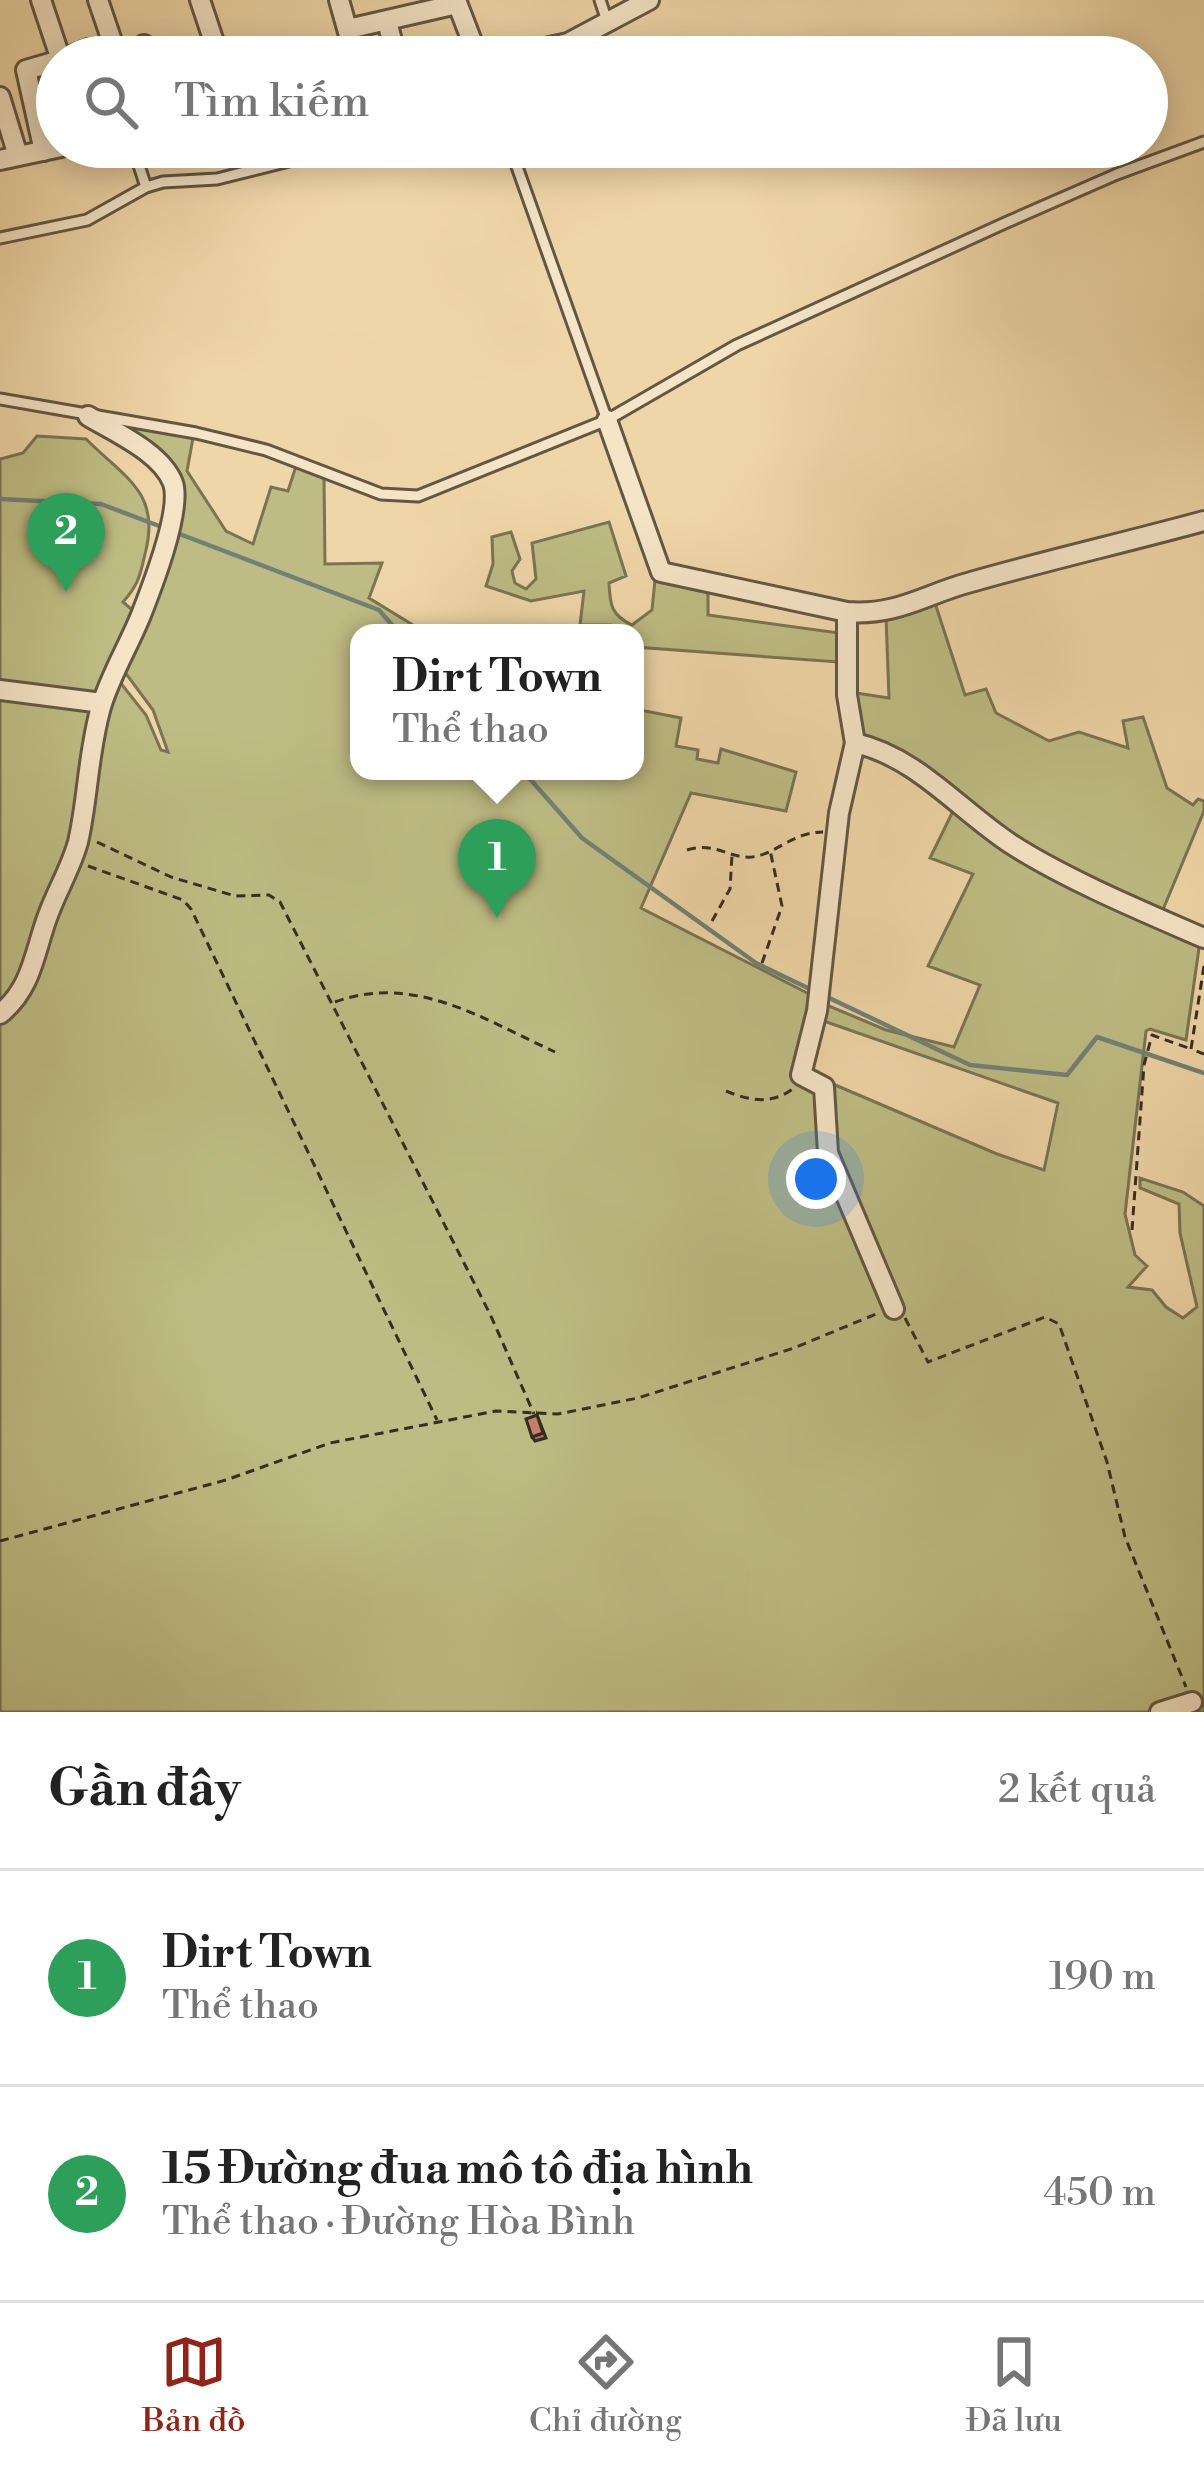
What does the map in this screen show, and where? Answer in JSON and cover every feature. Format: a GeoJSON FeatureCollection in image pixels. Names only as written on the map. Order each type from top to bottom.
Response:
{"type":"FeatureCollection","features":[{"type":"Feature","properties":{"kind":"street"},"geometry":{"type":"LineString","coordinates":[[98,0],[110,36]]}},
{"type":"Feature","properties":{"kind":"street"},"geometry":{"type":"LineString","coordinates":[[200,0],[212,36]]}},
{"type":"Feature","properties":{"kind":"street"},"geometry":{"type":"LineString","coordinates":[[339,0],[350,36]]}},
{"type":"Feature","properties":{"kind":"street"},"geometry":{"type":"LineString","coordinates":[[583,36],[649,0]]}},
{"type":"Feature","properties":{"kind":"street"},"geometry":{"type":"LineString","coordinates":[[45,1],[55,36]]}},
{"type":"Feature","properties":{"kind":"street"},"geometry":{"type":"LineString","coordinates":[[348,29],[461,1],[472,36]]}},
{"type":"Feature","properties":{"kind":"street"},"geometry":{"type":"LineString","coordinates":[[386,21],[390,36]]}},
{"type":"Feature","properties":{"kind":"street"},"geometry":{"type":"LineString","coordinates":[[36,67],[26,70],[36,99]]}},
{"type":"Feature","properties":{"kind":"street"},"geometry":{"type":"LineString","coordinates":[[0,97],[9,158]]}},
{"type":"Feature","properties":{"kind":"street"},"geometry":{"type":"LineString","coordinates":[[0,1014],[13,1004],[34,966],[46,919],[72,860],[102,703],[161,562],[170,526],[174,485],[161,466],[88,416]]}},
{"type":"Feature","properties":{"kind":"street"},"geometry":{"type":"LineString","coordinates":[[607,420],[661,572],[848,612],[898,610],[965,583],[1204,521]]}},
{"type":"Feature","properties":{"kind":"street"},"geometry":{"type":"LineString","coordinates":[[848,612],[847,695],[855,743],[837,832],[817,1011],[802,1077],[824,1087],[828,1153],[894,1309]]}},
{"type":"Feature","properties":{"kind":"street"},"geometry":{"type":"LineString","coordinates":[[0,690],[102,703]]}},
{"type":"Feature","properties":{"kind":"street"},"geometry":{"type":"LineString","coordinates":[[855,743],[898,759],[1015,847],[1204,938]]}},
{"type":"Feature","properties":{"kind":"street"},"geometry":{"type":"LineString","coordinates":[[1160,1712],[1192,1702]]}},
{"type":"Feature","properties":{"kind":"lane"},"geometry":{"type":"LineString","coordinates":[[600,0],[608,24]]}},
{"type":"Feature","properties":{"kind":"lane"},"geometry":{"type":"LineString","coordinates":[[1168,156],[1204,142]]}},
{"type":"Feature","properties":{"kind":"lane"},"geometry":{"type":"LineString","coordinates":[[140,168],[146,187]]}},
{"type":"Feature","properties":{"kind":"lane"},"geometry":{"type":"LineString","coordinates":[[0,238],[87,220],[163,182],[217,178],[259,168]]}},
{"type":"Feature","properties":{"kind":"lane"},"geometry":{"type":"LineString","coordinates":[[518,168],[607,420]]}},
{"type":"Feature","properties":{"kind":"lane"},"geometry":{"type":"LineString","coordinates":[[0,398],[196,433],[266,450],[382,494],[418,496],[607,420],[736,346],[1135,168]]}},
{"type":"Feature","properties":{"kind":"path"},"geometry":{"type":"LineString","coordinates":[[687,850],[710,846],[758,856],[806,832],[837,832]]}},
{"type":"Feature","properties":{"kind":"path"},"geometry":{"type":"LineString","coordinates":[[80,833],[170,877],[235,896],[269,895],[280,902],[490,1314],[534,1414]]}},
{"type":"Feature","properties":{"kind":"path"},"geometry":{"type":"LineString","coordinates":[[762,963],[782,906],[770,849]]}},
{"type":"Feature","properties":{"kind":"path"},"geometry":{"type":"LineString","coordinates":[[712,921],[730,889],[732,853]]}},
{"type":"Feature","properties":{"kind":"path"},"geometry":{"type":"LineString","coordinates":[[72,860],[183,900],[191,909],[438,1422]]}},
{"type":"Feature","properties":{"kind":"path"},"geometry":{"type":"LineString","coordinates":[[1191,1049],[1204,966]]}},
{"type":"Feature","properties":{"kind":"path"},"geometry":{"type":"LineString","coordinates":[[333,1003],[379,992],[415,992],[555,1052]]}},
{"type":"Feature","properties":{"kind":"path"},"geometry":{"type":"LineString","coordinates":[[1132,1230],[1144,1065],[1152,1036],[1204,1054]]}},
{"type":"Feature","properties":{"kind":"path"},"geometry":{"type":"LineString","coordinates":[[725,1090],[760,1101],[786,1094],[802,1077]]}},
{"type":"Feature","properties":{"kind":"path"},"geometry":{"type":"LineString","coordinates":[[0,1541],[226,1480],[330,1443],[496,1411],[568,1413],[638,1398],[794,1348],[894,1309],[909,1322],[928,1362],[1045,1317],[1059,1324],[1107,1462],[1125,1538],[1192,1702]]}},
{"type":"Feature","properties":{"kind":"shaded area"},"geometry":{"type":"Polygon","coordinates":[[[102,421],[193,438],[187,471],[226,531],[253,544],[271,487],[288,491],[296,466],[324,478],[325,564],[382,563],[369,598],[411,624],[350,624],[350,780],[644,780],[644,711],[681,718],[676,746],[698,750],[697,759],[718,763],[721,749],[796,772],[786,811],[691,793],[641,908],[815,997],[800,1070],[1044,1170],[1058,1103],[818,1019],[822,1003],[886,1030],[954,1047],[980,985],[928,966],[973,874],[930,858],[955,807],[1200,941],[1186,1040],[1146,1031],[1125,1214],[1135,1255],[1147,1266],[1128,1287],[1152,1290],[1183,1318],[1197,1307],[1180,1233],[1179,1204],[1140,1188],[1140,1178],[1183,1192],[1204,1206],[1204,1712],[0,1712],[0,459],[23,453],[37,436],[86,439],[143,499],[149,530],[139,578],[123,602],[136,613],[119,681],[146,715],[161,750],[168,752],[153,710],[124,671],[183,489],[102,421]]]}},
{"type":"Feature","properties":{"kind":"shaded area"},"geometry":{"type":"Polygon","coordinates":[[[609,522],[626,576],[609,583],[610,597],[616,613],[630,624],[580,624],[584,591],[531,601],[486,586],[493,564],[492,537],[511,532],[520,559],[512,571],[515,583],[526,589],[536,579],[532,543],[609,522]]]}},
{"type":"Feature","properties":{"kind":"shaded area"},"geometry":{"type":"Polygon","coordinates":[[[655,580],[708,586],[708,615],[839,633],[838,662],[644,648],[644,624],[633,624],[652,610],[655,580]]]}},
{"type":"Feature","properties":{"kind":"shaded area"},"geometry":{"type":"Polygon","coordinates":[[[935,603],[965,695],[986,689],[996,713],[1049,741],[1079,732],[1128,748],[1123,721],[1143,717],[1167,788],[1193,805],[1198,799],[1204,801],[1162,912],[1011,839],[861,739],[856,693],[889,698],[886,617],[935,603]]]}},
{"type":"Feature","properties":{"kind":"building"},"geometry":{"type":"Polygon","coordinates":[[[537,1415],[543,1433],[532,1437],[526,1419],[537,1415]]]}},
{"type":"Feature","properties":{"kind":"waterway"},"geometry":{"type":"LineString","coordinates":[[0,499],[101,504],[167,529]]}},
{"type":"Feature","properties":{"kind":"waterway"},"geometry":{"type":"LineString","coordinates":[[177,533],[379,610],[391,624]]}},
{"type":"Feature","properties":{"kind":"waterway"},"geometry":{"type":"LineString","coordinates":[[531,780],[582,838],[756,963],[814,991]]}},
{"type":"Feature","properties":{"kind":"waterway"},"geometry":{"type":"LineString","coordinates":[[825,996],[970,1065],[1067,1075],[1097,1037],[1204,1073]]}},
{"type":"Feature","properties":{"kind":"place","name":"15 Đường đua mô tô địa hình"},"geometry":{"type":"Point","coordinates":[66,592]}},
{"type":"Feature","properties":{"kind":"place","name":"Dirt Town"},"geometry":{"type":"Point","coordinates":[497,918]}}]}
